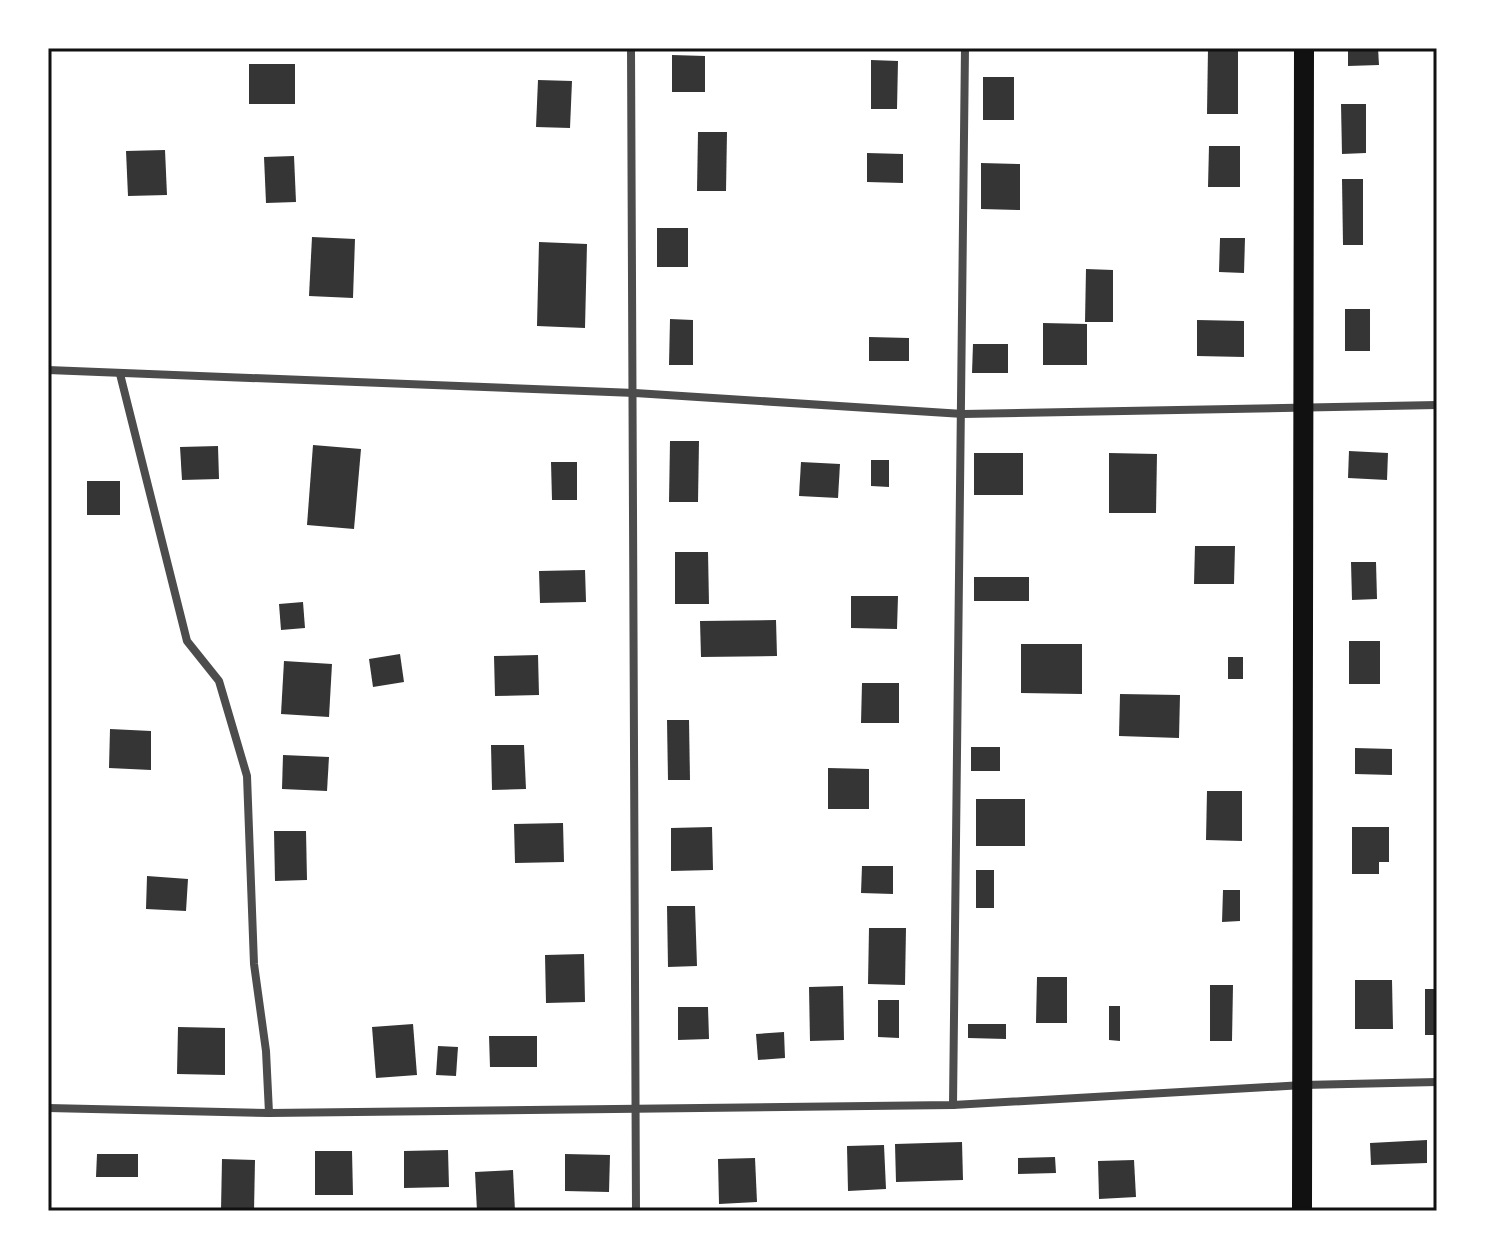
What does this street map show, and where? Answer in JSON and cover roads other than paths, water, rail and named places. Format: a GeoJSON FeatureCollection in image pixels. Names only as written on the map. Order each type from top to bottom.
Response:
{"type":"FeatureCollection","features":[{"type":"Feature","properties":{"kind":"main road"},"geometry":{"type":"LineString","coordinates":[[1302,1211],[1304,48]]}},
{"type":"Feature","properties":{"kind":"street"},"geometry":{"type":"LineString","coordinates":[[631,48],[636,1211]]}},
{"type":"Feature","properties":{"kind":"street"},"geometry":{"type":"LineString","coordinates":[[953,1105],[965,48]]}},
{"type":"Feature","properties":{"kind":"street"},"geometry":{"type":"LineString","coordinates":[[48,370],[631,393],[963,414],[1437,405]]}},
{"type":"Feature","properties":{"kind":"street"},"geometry":{"type":"LineString","coordinates":[[120,374],[187,641],[219,681],[247,776],[254,964],[266,1051],[269,1113]]}},
{"type":"Feature","properties":{"kind":"street"},"geometry":{"type":"LineString","coordinates":[[48,1108],[269,1113],[953,1105],[1303,1085],[1437,1082]]}}]}
